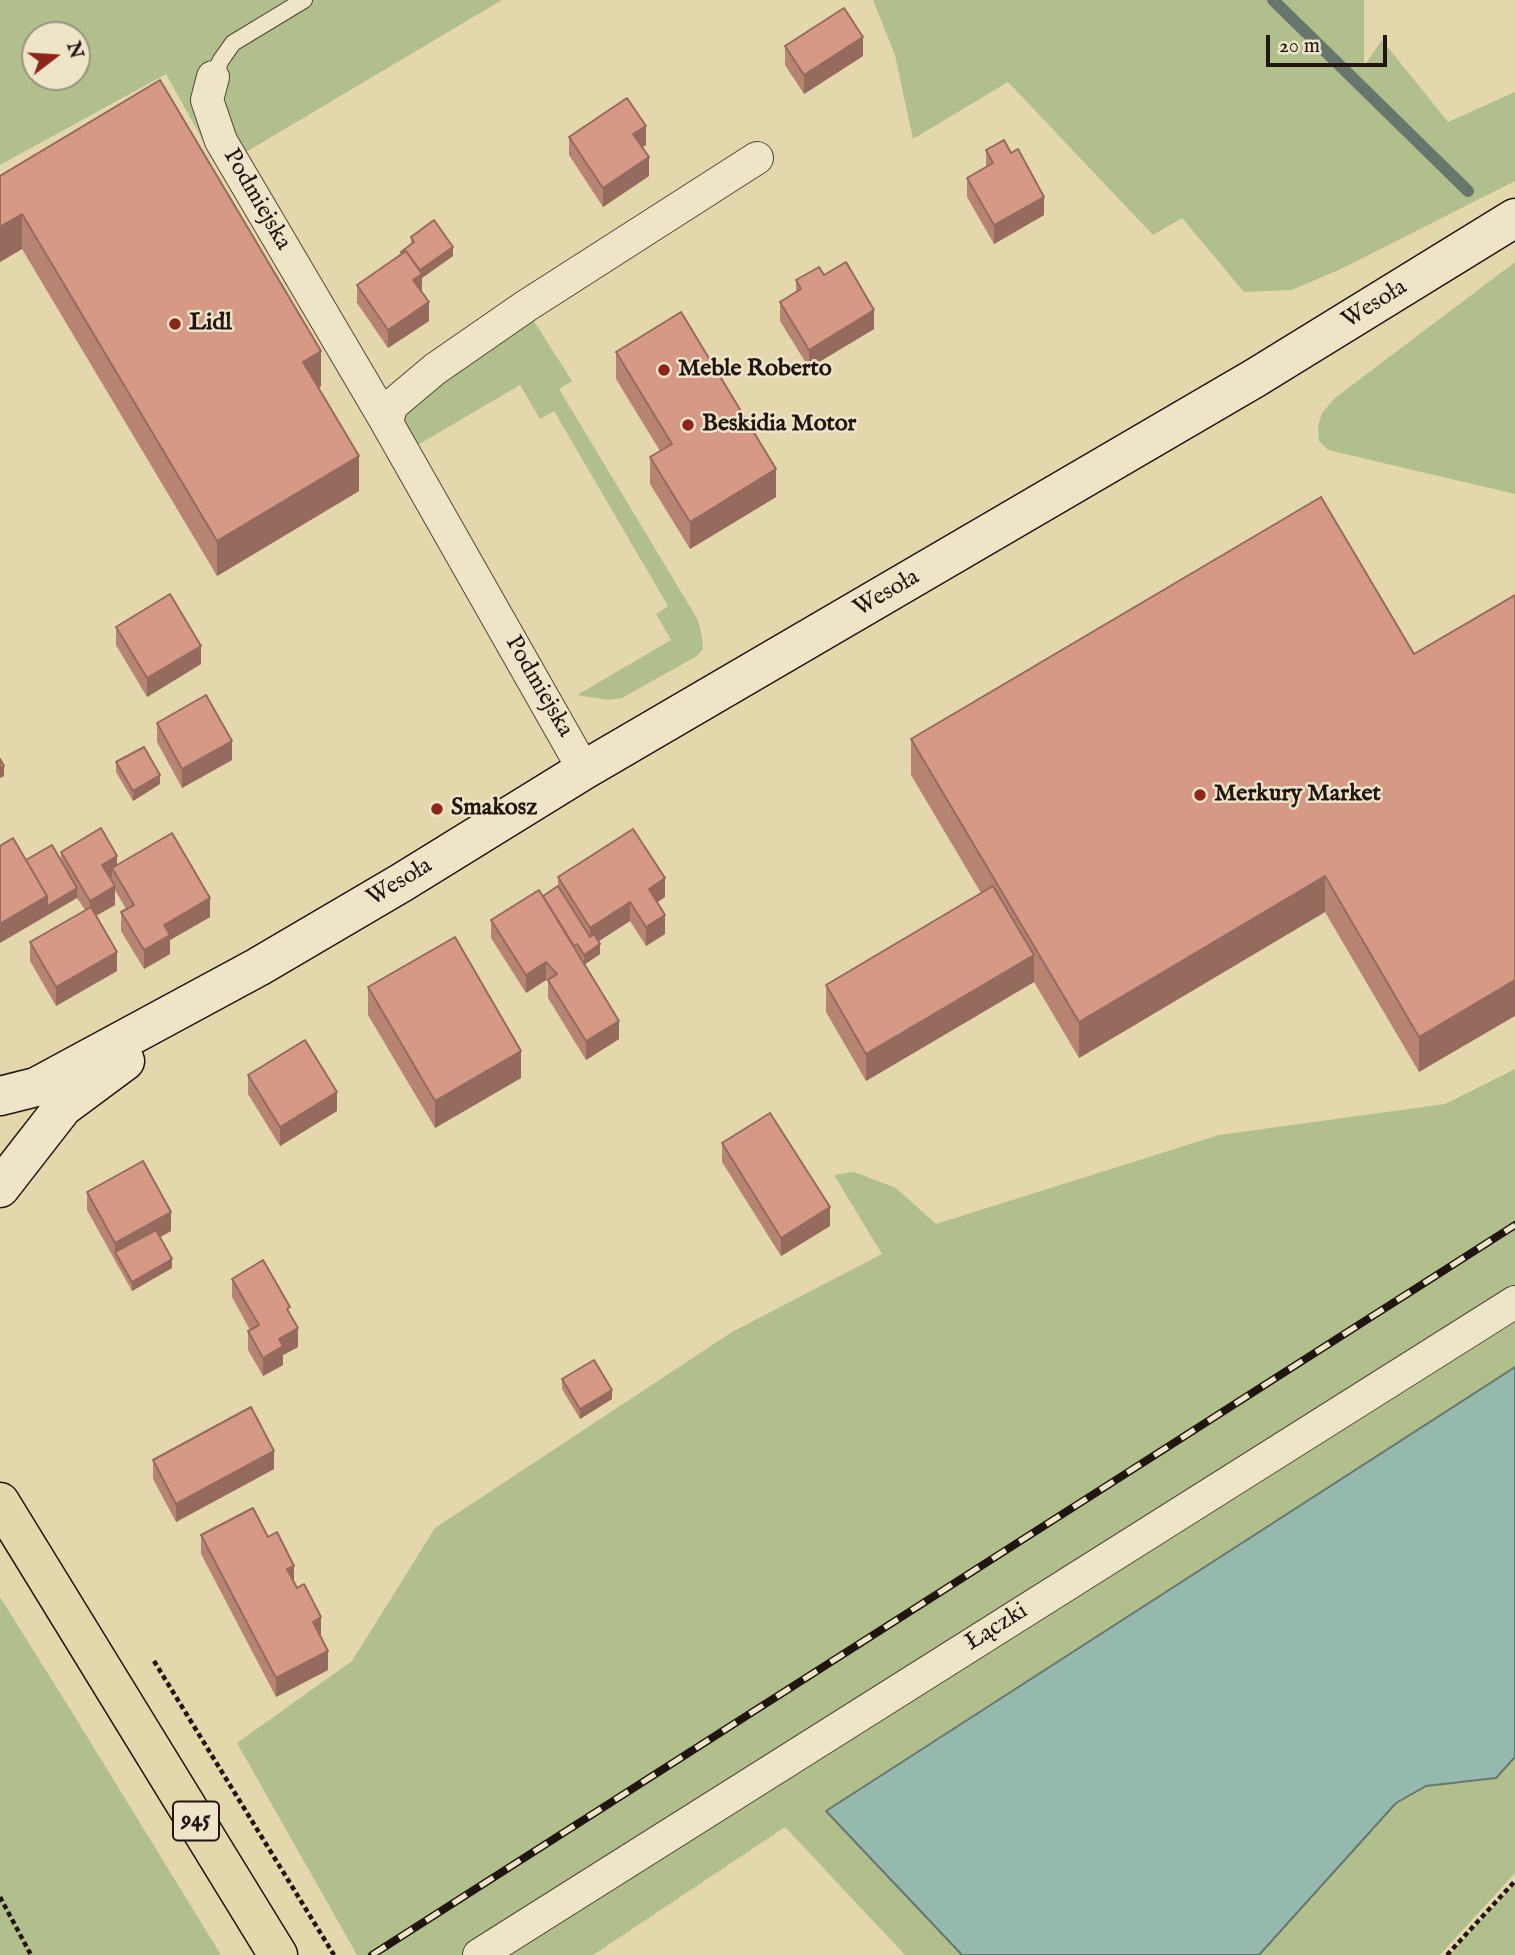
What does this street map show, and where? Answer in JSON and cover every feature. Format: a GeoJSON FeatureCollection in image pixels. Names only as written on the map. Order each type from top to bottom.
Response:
{"type":"FeatureCollection","features":[{"type":"Feature","properties":{"kind":"main road","name":"Wesoła"},"geometry":{"type":"LineString","coordinates":[[0,1096],[36,1087],[257,967],[436,862],[584,770],[1255,378],[1515,218]]}},
{"type":"Feature","properties":{"kind":"main road","name":"Wesoła"},"geometry":{"type":"LineString","coordinates":[[0,1188],[63,1107],[257,967]]}},
{"type":"Feature","properties":{"kind":"main road","name":"945"},"geometry":{"type":"LineString","coordinates":[[0,1502],[278,1955]]}},
{"type":"Feature","properties":{"kind":"street","name":"Podmiejska"},"geometry":{"type":"LineString","coordinates":[[213,77],[207,100],[221,141],[387,423],[584,770]]}},
{"type":"Feature","properties":{"kind":"street"},"geometry":{"type":"LineString","coordinates":[[387,423],[391,406],[436,369],[526,306],[757,158]]}},
{"type":"Feature","properties":{"kind":"street","name":"Łączki"},"geometry":{"type":"LineString","coordinates":[[479,1955],[1515,1302]]}},
{"type":"Feature","properties":{"kind":"lane","name":"Podmiejska"},"geometry":{"type":"LineString","coordinates":[[213,77],[233,43],[304,0]]}},
{"type":"Feature","properties":{"kind":"path"},"geometry":{"type":"LineString","coordinates":[[154,1661],[334,1955]]}},
{"type":"Feature","properties":{"kind":"path"},"geometry":{"type":"LineString","coordinates":[[1447,1955],[1515,1881]]}},
{"type":"Feature","properties":{"kind":"path"},"geometry":{"type":"LineString","coordinates":[[0,1897],[31,1955]]}},
{"type":"Feature","properties":{"kind":"green space"},"geometry":{"type":"Polygon","coordinates":[[[0,0],[502,0],[241,155],[220,171],[166,74],[0,165],[0,0]]]}},
{"type":"Feature","properties":{"kind":"green space"},"geometry":{"type":"Polygon","coordinates":[[[873,0],[1364,0],[1364,66],[1382,40],[1448,122],[1515,92],[1515,181],[1343,268],[1292,290],[1244,292],[1182,218],[1153,235],[1008,82],[913,139],[895,55],[873,0]]]}},
{"type":"Feature","properties":{"kind":"green space"},"geometry":{"type":"Polygon","coordinates":[[[1515,262],[1515,494],[1328,450],[1319,441],[1318,426],[1322,413],[1335,398],[1515,262]]]}},
{"type":"Feature","properties":{"kind":"green space"},"geometry":{"type":"Polygon","coordinates":[[[532,318],[572,381],[559,389],[698,620],[703,649],[697,656],[622,698],[608,700],[577,695],[671,640],[656,614],[668,606],[554,411],[540,419],[520,385],[411,449],[402,412],[532,318]]]}},
{"type":"Feature","properties":{"kind":"green space"},"geometry":{"type":"Polygon","coordinates":[[[1515,1069],[1515,1367],[826,1811],[962,1955],[905,1955],[785,1827],[593,1955],[357,1955],[237,1743],[352,1661],[435,1528],[732,1332],[882,1254],[834,1175],[854,1172],[896,1188],[936,1224],[1219,1135],[1445,1104],[1515,1069]]]}},
{"type":"Feature","properties":{"kind":"green space"},"geometry":{"type":"Polygon","coordinates":[[[0,1597],[72,1712],[221,1955],[0,1955],[0,1597]]]}},
{"type":"Feature","properties":{"kind":"green space"},"geometry":{"type":"Polygon","coordinates":[[[1515,1757],[1515,1873],[1440,1955],[1259,1955],[1396,1803],[1426,1786],[1496,1778],[1515,1757]]]}},
{"type":"Feature","properties":{"kind":"green space"},"geometry":{"type":"Polygon","coordinates":[[[1515,1884],[1515,1955],[1449,1955],[1515,1884]]]}},
{"type":"Feature","properties":{"kind":"water"},"geometry":{"type":"Polygon","coordinates":[[[1515,1367],[1515,1757],[1496,1778],[1426,1786],[1396,1803],[1259,1955],[962,1955],[826,1811],[1515,1367]]]}},
{"type":"Feature","properties":{"kind":"building"},"geometry":{"type":"Polygon","coordinates":[[[844,8],[863,37],[804,75],[785,46],[844,8]]]}},
{"type":"Feature","properties":{"kind":"building","name":"Lidl"},"geometry":{"type":"Polygon","coordinates":[[[160,80],[321,351],[303,362],[359,456],[217,541],[22,214],[0,227],[0,176],[160,80]]]}},
{"type":"Feature","properties":{"kind":"building"},"geometry":{"type":"Polygon","coordinates":[[[627,98],[646,126],[633,134],[649,157],[603,188],[569,137],[627,98]]]}},
{"type":"Feature","properties":{"kind":"building"},"geometry":{"type":"Polygon","coordinates":[[[1004,140],[1011,153],[1018,149],[1044,197],[994,225],[967,178],[993,163],[986,150],[1004,140]]]}},
{"type":"Feature","properties":{"kind":"building"},"geometry":{"type":"Polygon","coordinates":[[[434,220],[453,247],[420,270],[406,251],[401,252],[414,242],[411,237],[434,220]]]}},
{"type":"Feature","properties":{"kind":"building"},"geometry":{"type":"Polygon","coordinates":[[[406,251],[422,274],[413,280],[429,302],[388,330],[357,285],[406,251]]]}},
{"type":"Feature","properties":{"kind":"building"},"geometry":{"type":"Polygon","coordinates":[[[846,262],[874,310],[809,350],[780,302],[801,289],[796,280],[819,267],[824,275],[846,262]]]}},
{"type":"Feature","properties":{"kind":"building","name":"Beskidia Motor"},"geometry":{"type":"Polygon","coordinates":[[[681,312],[776,469],[690,522],[650,457],[672,444],[616,352],[681,312]]]}},
{"type":"Feature","properties":{"kind":"building","name":"Merkury Market"},"geometry":{"type":"Polygon","coordinates":[[[1321,497],[1414,654],[1515,595],[1515,980],[1419,1037],[1325,876],[1079,1022],[911,739],[1321,497]]]}},
{"type":"Feature","properties":{"kind":"building"},"geometry":{"type":"Polygon","coordinates":[[[170,594],[201,646],[147,678],[116,627],[170,594]]]}},
{"type":"Feature","properties":{"kind":"building"},"geometry":{"type":"Polygon","coordinates":[[[206,695],[232,741],[182,769],[157,723],[206,695]]]}},
{"type":"Feature","properties":{"kind":"building"},"geometry":{"type":"Polygon","coordinates":[[[144,747],[160,775],[133,791],[116,762],[144,747]]]}},
{"type":"Feature","properties":{"kind":"building"},"geometry":{"type":"Polygon","coordinates":[[[101,828],[117,856],[102,865],[115,886],[90,901],[61,852],[101,828]]]}},
{"type":"Feature","properties":{"kind":"building"},"geometry":{"type":"Polygon","coordinates":[[[633,829],[665,878],[649,889],[665,915],[646,927],[630,902],[590,928],[558,877],[633,829]]]}},
{"type":"Feature","properties":{"kind":"building"},"geometry":{"type":"Polygon","coordinates":[[[172,833],[210,898],[164,925],[170,935],[144,950],[121,912],[134,905],[112,868],[172,833]]]}},
{"type":"Feature","properties":{"kind":"building"},"geometry":{"type":"Polygon","coordinates":[[[13,838],[47,896],[0,924],[0,846],[13,838]]]}},
{"type":"Feature","properties":{"kind":"building"},"geometry":{"type":"Polygon","coordinates":[[[52,845],[77,888],[47,906],[47,896],[26,860],[52,845]]]}},
{"type":"Feature","properties":{"kind":"building"},"geometry":{"type":"Polygon","coordinates":[[[558,886],[590,937],[594,934],[600,944],[584,955],[577,944],[574,946],[543,896],[558,886]]]}},
{"type":"Feature","properties":{"kind":"building"},"geometry":{"type":"Polygon","coordinates":[[[993,886],[1034,955],[866,1054],[826,985],[993,886]]]}},
{"type":"Feature","properties":{"kind":"building"},"geometry":{"type":"Polygon","coordinates":[[[539,890],[619,1021],[586,1041],[548,980],[557,974],[546,962],[526,975],[491,920],[539,890]]]}},
{"type":"Feature","properties":{"kind":"building"},"geometry":{"type":"Polygon","coordinates":[[[91,907],[117,952],[56,987],[30,942],[91,907]]]}},
{"type":"Feature","properties":{"kind":"building"},"geometry":{"type":"Polygon","coordinates":[[[455,937],[521,1051],[435,1101],[368,987],[455,937]]]}},
{"type":"Feature","properties":{"kind":"building"},"geometry":{"type":"Polygon","coordinates":[[[305,1040],[337,1092],[280,1127],[248,1075],[305,1040]]]}},
{"type":"Feature","properties":{"kind":"building"},"geometry":{"type":"Polygon","coordinates":[[[770,1113],[830,1207],[781,1238],[722,1143],[770,1113]]]}},
{"type":"Feature","properties":{"kind":"building"},"geometry":{"type":"Polygon","coordinates":[[[143,1161],[171,1212],[115,1243],[87,1192],[143,1161]]]}},
{"type":"Feature","properties":{"kind":"building"},"geometry":{"type":"Polygon","coordinates":[[[156,1230],[172,1259],[132,1282],[115,1252],[156,1230]]]}},
{"type":"Feature","properties":{"kind":"building"},"geometry":{"type":"Polygon","coordinates":[[[263,1260],[290,1307],[287,1309],[298,1328],[279,1339],[283,1346],[263,1358],[248,1331],[259,1325],[232,1279],[263,1260]]]}},
{"type":"Feature","properties":{"kind":"building"},"geometry":{"type":"Polygon","coordinates":[[[594,1360],[612,1390],[580,1409],[562,1379],[594,1360]]]}},
{"type":"Feature","properties":{"kind":"building"},"geometry":{"type":"Polygon","coordinates":[[[251,1407],[274,1451],[176,1504],[153,1460],[251,1407]]]}},
{"type":"Feature","properties":{"kind":"building"},"geometry":{"type":"Polygon","coordinates":[[[253,1508],[268,1537],[277,1532],[294,1566],[287,1569],[297,1588],[304,1584],[321,1617],[313,1622],[328,1651],[276,1678],[201,1535],[253,1508]]]}},
{"type":"Feature","properties":{"kind":"waterway"},"geometry":{"type":"LineString","coordinates":[[1273,0],[1468,191]]}},
{"type":"Feature","properties":{"kind":"railway"},"geometry":{"type":"LineString","coordinates":[[372,1955],[1515,1225]]}},
{"type":"Feature","properties":{"kind":"place","name":"Lidl"},"geometry":{"type":"Point","coordinates":[175,324]}},
{"type":"Feature","properties":{"kind":"place","name":"Meble Roberto"},"geometry":{"type":"Point","coordinates":[664,370]}},
{"type":"Feature","properties":{"kind":"place","name":"Beskidia Motor"},"geometry":{"type":"Point","coordinates":[688,425]}},
{"type":"Feature","properties":{"kind":"place","name":"Merkury Market"},"geometry":{"type":"Point","coordinates":[1200,795]}},
{"type":"Feature","properties":{"kind":"place","name":"Smakosz"},"geometry":{"type":"Point","coordinates":[437,809]}}]}
